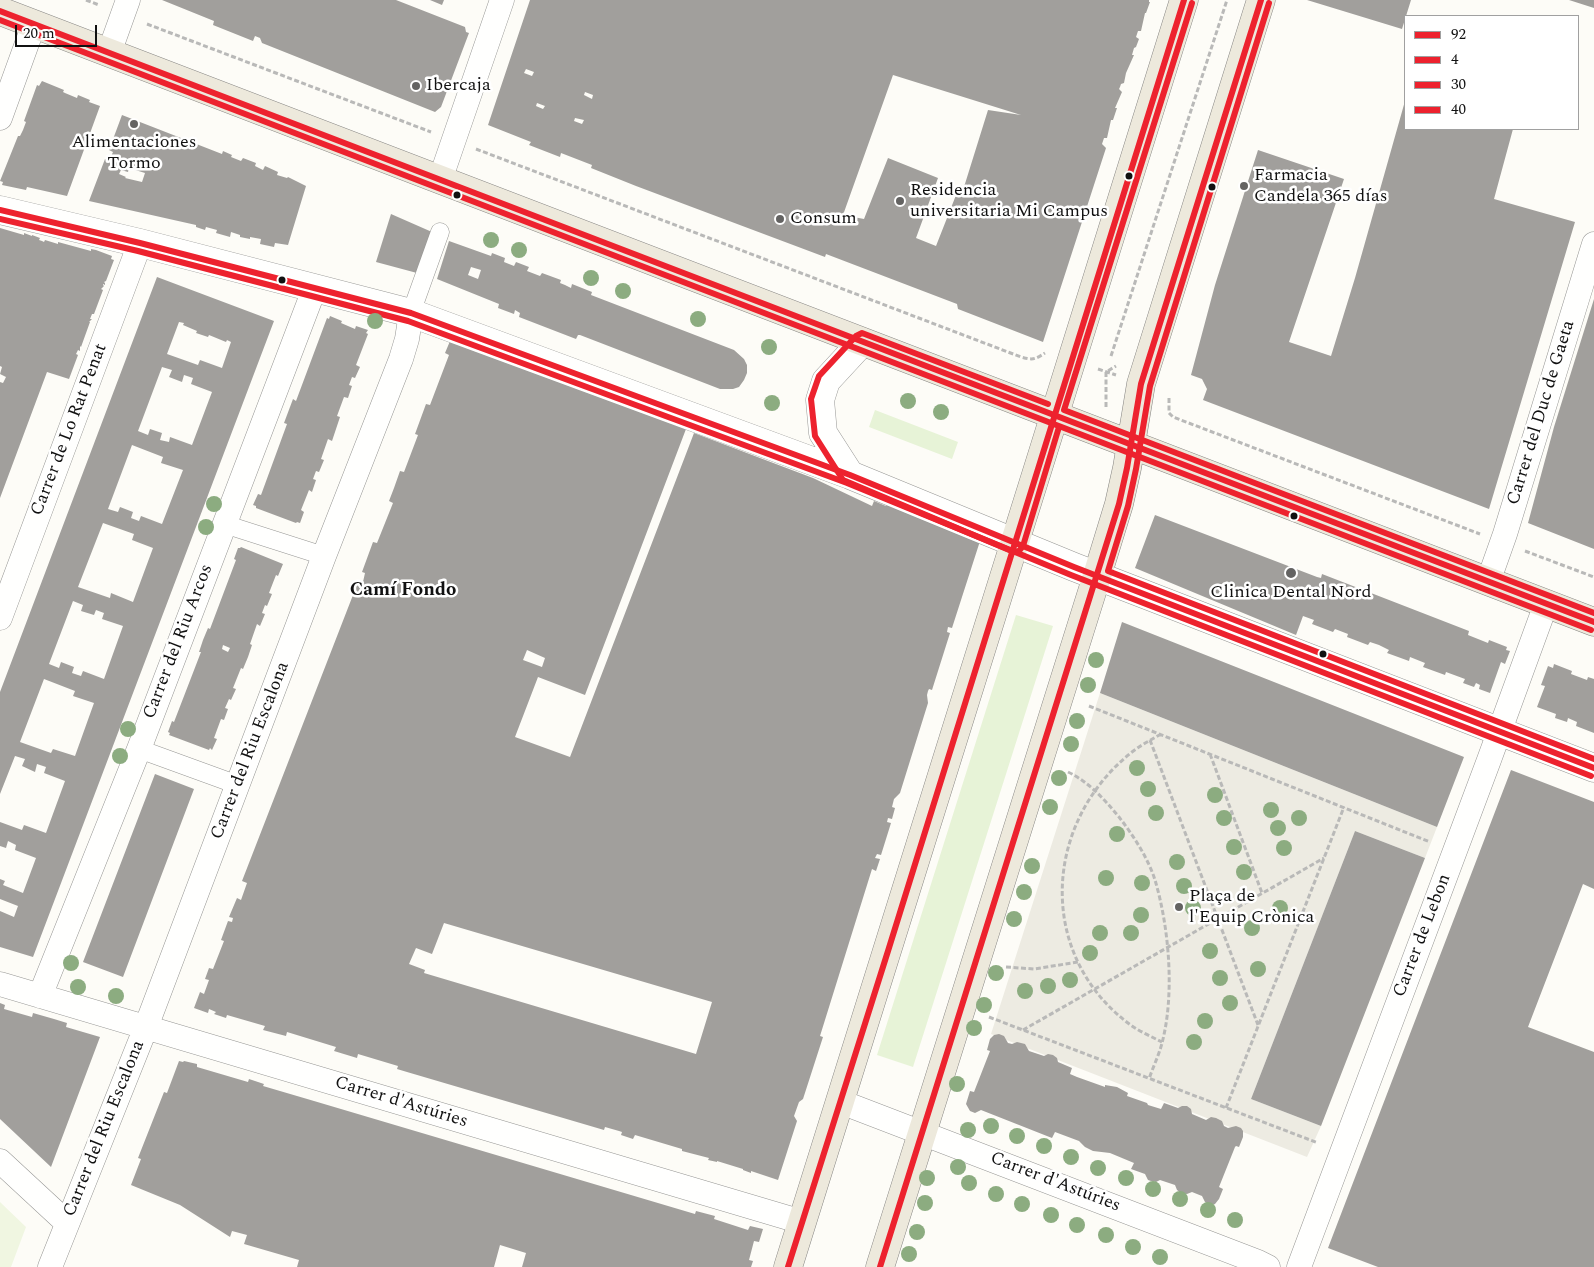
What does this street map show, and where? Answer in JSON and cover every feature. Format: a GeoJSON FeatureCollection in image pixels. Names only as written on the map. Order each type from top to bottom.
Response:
{"type":"FeatureCollection","features":[{"type":"Feature","properties":{"kind":"main road"},"geometry":{"type":"LineString","coordinates":[[788,1267],[1184,0]]}},
{"type":"Feature","properties":{"kind":"main road"},"geometry":{"type":"LineString","coordinates":[[880,1267],[1119,504],[1141,384],[1261,0]]}},
{"type":"Feature","properties":{"kind":"main road"},"geometry":{"type":"LineString","coordinates":[[0,11],[1594,622]]}},
{"type":"Feature","properties":{"kind":"street"},"geometry":{"type":"LineString","coordinates":[[440,180],[502,0]]}},
{"type":"Feature","properties":{"kind":"street"},"geometry":{"type":"LineString","coordinates":[[109,53],[125,7]]}},
{"type":"Feature","properties":{"kind":"street"},"geometry":{"type":"LineString","coordinates":[[0,118],[34,24]]}},
{"type":"Feature","properties":{"kind":"street"},"geometry":{"type":"LineString","coordinates":[[0,210],[140,243],[411,313],[850,475],[1097,576],[1594,768]]}},
{"type":"Feature","properties":{"kind":"street","name":"Carrer del Riu Escalona"},"geometry":{"type":"LineString","coordinates":[[56,1265],[67,1223],[146,1027],[324,556],[401,359],[411,313],[440,232]]}},
{"type":"Feature","properties":{"kind":"street","name":"Carrer de Lo Rat Penat"},"geometry":{"type":"LineString","coordinates":[[0,618],[140,243]]}},
{"type":"Feature","properties":{"kind":"street","name":"Carrer del Duc de Gaeta"},"geometry":{"type":"LineString","coordinates":[[1488,582],[1505,534],[1594,244]]}},
{"type":"Feature","properties":{"kind":"street","name":"Carrer del Riu Arcos"},"geometry":{"type":"LineString","coordinates":[[40,996],[139,749],[315,287]]}},
{"type":"Feature","properties":{"kind":"street"},"geometry":{"type":"LineString","coordinates":[[850,475],[823,433],[820,400],[826,382],[862,342]]}},
{"type":"Feature","properties":{"kind":"street"},"geometry":{"type":"LineString","coordinates":[[224,524],[324,556]]}},
{"type":"Feature","properties":{"kind":"street","name":"Carrer de Lebon"},"geometry":{"type":"LineString","coordinates":[[1298,1267],[1546,604]]}},
{"type":"Feature","properties":{"kind":"street"},"geometry":{"type":"LineString","coordinates":[[139,749],[238,785]]}},
{"type":"Feature","properties":{"kind":"street","name":"Carrer d'Astúries"},"geometry":{"type":"LineString","coordinates":[[0,984],[802,1222]]}},
{"type":"Feature","properties":{"kind":"street","name":"Carrer d'Astúries"},"geometry":{"type":"LineString","coordinates":[[841,1102],[923,1132],[1268,1267]]}},
{"type":"Feature","properties":{"kind":"street"},"geometry":{"type":"LineString","coordinates":[[0,1161],[67,1223]]}},
{"type":"Feature","properties":{"kind":"path"},"geometry":{"type":"LineString","coordinates":[[86,0],[125,7],[431,132]]}},
{"type":"Feature","properties":{"kind":"path"},"geometry":{"type":"LineString","coordinates":[[1111,356],[1226,0]]}},
{"type":"Feature","properties":{"kind":"path"},"geometry":{"type":"LineString","coordinates":[[469,147],[1021,356],[1037,359],[1044,353],[1050,352]]}},
{"type":"Feature","properties":{"kind":"path"},"geometry":{"type":"LineString","coordinates":[[1094,368],[1123,378]]}},
{"type":"Feature","properties":{"kind":"path"},"geometry":{"type":"LineString","coordinates":[[1168,395],[1169,413],[1172,416],[1487,536]]}},
{"type":"Feature","properties":{"kind":"path"},"geometry":{"type":"LineString","coordinates":[[1523,550],[1594,578]]}},
{"type":"Feature","properties":{"kind":"path"},"geometry":{"type":"LineString","coordinates":[[1089,706],[1435,844]]}},
{"type":"Feature","properties":{"kind":"path"},"geometry":{"type":"LineString","coordinates":[[1161,734],[1132,752],[1094,791],[1072,833],[1062,884],[1064,914],[1071,945],[1078,962],[1095,989],[1132,1026],[1162,1042]]}},
{"type":"Feature","properties":{"kind":"path"},"geometry":{"type":"LineString","coordinates":[[1150,740],[1258,1025]]}},
{"type":"Feature","properties":{"kind":"path"},"geometry":{"type":"LineString","coordinates":[[1210,754],[1262,893]]}},
{"type":"Feature","properties":{"kind":"path"},"geometry":{"type":"LineString","coordinates":[[1068,772],[1080,778],[1107,803],[1142,852],[1154,879],[1166,934],[1169,981],[1167,1014],[1162,1042],[1149,1079]]}},
{"type":"Feature","properties":{"kind":"path"},"geometry":{"type":"LineString","coordinates":[[1226,1108],[1344,807]]}},
{"type":"Feature","properties":{"kind":"path"},"geometry":{"type":"LineString","coordinates":[[1022,1030],[1324,858]]}},
{"type":"Feature","properties":{"kind":"path"},"geometry":{"type":"LineString","coordinates":[[1006,967],[1034,969],[1078,962]]}},
{"type":"Feature","properties":{"kind":"path"},"geometry":{"type":"LineString","coordinates":[[989,1017],[1318,1143]]}},
{"type":"Feature","properties":{"kind":"green space"},"geometry":{"type":"Polygon","coordinates":[[[875,410],[958,442],[952,459],[869,427],[875,410]]]}},
{"type":"Feature","properties":{"kind":"green space"},"geometry":{"type":"Polygon","coordinates":[[[1016,615],[1053,626],[913,1067],[877,1055],[1016,615]]]}},
{"type":"Feature","properties":{"kind":"green space"},"geometry":{"type":"Polygon","coordinates":[[[0,1202],[26,1227],[11,1267],[0,1267],[0,1202]]]}},
{"type":"Feature","properties":{"kind":"shaded area","name":"Plaça de l'Equip Crònica"},"geometry":{"type":"Polygon","coordinates":[[[1100,693],[1437,827],[1425,858],[1355,831],[1251,1099],[1321,1126],[1307,1157],[991,1034],[1100,693]]]}},
{"type":"Feature","properties":{"kind":"building"},"geometry":{"type":"Polygon","coordinates":[[[162,0],[396,0],[465,27],[466,32],[469,33],[441,107],[435,112],[262,43],[260,38],[255,36],[253,41],[213,25],[214,21],[162,0]]]}},
{"type":"Feature","properties":{"kind":"building"},"geometry":{"type":"Polygon","coordinates":[[[430,0],[444,0],[442,5],[430,0]]]}},
{"type":"Feature","properties":{"kind":"building"},"geometry":{"type":"Polygon","coordinates":[[[530,0],[1149,0],[1150,2],[1145,13],[1141,31],[1138,31],[1136,37],[1139,39],[1134,48],[1132,55],[1134,55],[1124,83],[1121,84],[1119,89],[1122,92],[1115,108],[1117,108],[1113,120],[1111,120],[1107,138],[1104,138],[1102,144],[1106,148],[1043,342],[958,309],[957,304],[826,254],[825,257],[636,186],[591,168],[592,165],[561,153],[560,157],[529,145],[531,142],[488,125],[530,0]],[[526,69],[524,73],[532,76],[534,72],[526,69]],[[893,75],[843,215],[864,219],[888,158],[938,178],[916,238],[936,246],[960,185],[964,187],[988,110],[1021,115],[893,75]],[[585,92],[584,95],[592,99],[593,95],[585,92]],[[537,103],[536,106],[543,109],[545,106],[537,103]],[[575,118],[574,121],[582,124],[584,120],[575,118]]]}},
{"type":"Feature","properties":{"kind":"building"},"geometry":{"type":"Polygon","coordinates":[[[1307,0],[1411,0],[1406,15],[1404,15],[1402,29],[1307,0]]]}},
{"type":"Feature","properties":{"kind":"building"},"geometry":{"type":"Polygon","coordinates":[[[1569,0],[1594,0],[1594,8],[1569,0]]]}},
{"type":"Feature","properties":{"kind":"building"},"geometry":{"type":"Polygon","coordinates":[[[42,81],[64,90],[63,92],[65,93],[77,98],[78,95],[100,106],[67,196],[27,187],[26,190],[2,185],[3,182],[0,181],[18,136],[20,136],[23,130],[26,122],[24,121],[37,85],[39,86],[42,81]]]}},
{"type":"Feature","properties":{"kind":"building"},"geometry":{"type":"Polygon","coordinates":[[[1404,105],[1404,130],[1513,130],[1494,199],[1575,222],[1489,509],[1203,400],[1207,389],[1202,379],[1191,375],[1215,285],[1258,150],[1344,179],[1289,342],[1331,356],[1404,105]]]}},
{"type":"Feature","properties":{"kind":"building"},"geometry":{"type":"Polygon","coordinates":[[[122,115],[222,154],[223,151],[241,161],[243,158],[256,163],[255,166],[263,170],[265,166],[278,172],[277,175],[288,177],[306,186],[288,245],[275,243],[274,247],[260,244],[261,239],[240,237],[240,235],[231,232],[230,237],[216,233],[217,230],[206,227],[205,230],[196,227],[196,225],[89,201],[105,159],[109,161],[113,152],[109,150],[122,115]],[[129,168],[128,172],[121,170],[119,174],[125,178],[142,182],[145,173],[129,168]]]}},
{"type":"Feature","properties":{"kind":"building"},"geometry":{"type":"Polygon","coordinates":[[[391,214],[432,232],[417,273],[376,262],[391,214]]]}},
{"type":"Feature","properties":{"kind":"building"},"geometry":{"type":"Polygon","coordinates":[[[0,228],[24,235],[24,233],[32,235],[44,242],[45,240],[58,244],[58,242],[91,251],[91,249],[96,250],[112,256],[111,259],[114,260],[104,282],[105,285],[103,284],[104,286],[101,289],[103,290],[94,314],[92,314],[90,319],[92,319],[89,322],[80,346],[80,351],[78,350],[76,354],[78,355],[69,379],[47,372],[0,498],[0,382],[3,383],[6,377],[0,374],[2,367],[0,366],[0,228]]]}},
{"type":"Feature","properties":{"kind":"building"},"geometry":{"type":"Polygon","coordinates":[[[449,241],[491,256],[492,253],[505,258],[504,262],[514,266],[516,262],[529,267],[527,271],[540,276],[542,273],[561,280],[560,283],[571,288],[572,284],[592,292],[591,295],[734,350],[744,359],[747,365],[747,373],[739,387],[720,389],[580,335],[576,339],[519,317],[520,313],[515,310],[514,314],[498,308],[499,304],[437,279],[449,241]],[[471,267],[468,275],[478,279],[481,270],[471,267]]]}},
{"type":"Feature","properties":{"kind":"building"},"geometry":{"type":"Polygon","coordinates":[[[157,277],[274,321],[33,957],[0,947],[0,911],[14,917],[18,906],[0,899],[0,879],[5,881],[3,885],[23,893],[36,858],[15,850],[16,845],[8,841],[6,848],[0,846],[0,822],[22,830],[24,825],[46,833],[65,781],[44,773],[46,767],[37,764],[35,772],[22,766],[25,759],[15,756],[0,794],[0,692],[157,277]],[[179,322],[167,354],[198,365],[200,360],[222,368],[231,342],[196,333],[197,331],[179,322]],[[162,367],[138,431],[148,435],[150,429],[162,433],[160,440],[169,442],[170,437],[192,445],[212,392],[191,384],[193,378],[184,375],[182,382],[169,377],[172,370],[162,367]],[[132,445],[108,509],[118,512],[120,507],[133,512],[131,518],[139,521],[141,516],[162,524],[183,470],[161,463],[163,457],[132,445]],[[103,523],[78,587],[110,598],[111,593],[133,602],[153,548],[132,540],[134,534],[103,523]],[[73,601],[49,664],[59,668],[61,662],[74,667],[72,673],[81,676],[83,671],[104,679],[123,626],[102,619],[104,613],[96,610],[94,615],[81,611],[83,605],[73,601]],[[44,679],[20,742],[51,753],[53,749],[75,756],[94,703],[73,696],[75,691],[44,679]]]}},
{"type":"Feature","properties":{"kind":"building"},"geometry":{"type":"Polygon","coordinates":[[[1594,299],[1594,549],[1528,523],[1554,427],[1594,299]]]}},
{"type":"Feature","properties":{"kind":"building"},"geometry":{"type":"Polygon","coordinates":[[[330,316],[355,329],[356,326],[368,330],[366,333],[368,334],[356,365],[360,367],[355,378],[352,377],[349,385],[352,386],[348,398],[344,397],[337,416],[340,417],[332,441],[328,439],[321,459],[324,460],[319,472],[316,471],[313,479],[316,480],[312,492],[309,490],[301,510],[304,512],[300,523],[296,523],[256,508],[253,505],[258,494],[261,495],[287,424],[284,423],[293,399],[296,401],[327,318],[329,319],[330,316]]]}},
{"type":"Feature","properties":{"kind":"building"},"geometry":{"type":"Polygon","coordinates":[[[453,334],[545,375],[686,429],[585,695],[538,677],[515,737],[570,757],[694,433],[813,478],[872,506],[874,501],[886,506],[888,503],[981,538],[952,628],[948,627],[947,632],[950,633],[932,690],[929,689],[928,691],[928,703],[900,793],[894,799],[892,807],[895,808],[892,819],[888,818],[887,822],[891,823],[881,855],[877,854],[875,858],[880,859],[876,871],[872,869],[820,1036],[823,1037],[803,1099],[799,1102],[794,1116],[797,1121],[778,1180],[717,1161],[708,1160],[709,1158],[635,1135],[633,1139],[621,1135],[622,1132],[619,1131],[605,1127],[604,1130],[397,1069],[398,1066],[358,1054],[357,1058],[334,1051],[336,1047],[287,1032],[286,1036],[263,1030],[265,1026],[227,1015],[226,1018],[214,1014],[216,1012],[209,1009],[208,1013],[194,1008],[200,992],[204,994],[209,980],[205,979],[209,968],[213,969],[224,941],[221,940],[228,921],[232,922],[233,918],[229,917],[237,898],[241,900],[247,883],[242,881],[353,595],[358,595],[353,593],[358,580],[363,582],[365,573],[362,572],[373,542],[377,543],[393,503],[389,501],[400,471],[404,472],[418,435],[415,434],[426,404],[430,405],[449,355],[445,353],[453,334]],[[527,650],[523,660],[542,667],[545,658],[527,650]],[[444,923],[432,954],[416,948],[409,964],[425,970],[424,973],[696,1054],[712,1002],[444,923]]]}},
{"type":"Feature","properties":{"kind":"building"},"geometry":{"type":"Polygon","coordinates":[[[1155,515],[1317,577],[1321,578],[1322,574],[1469,631],[1468,635],[1488,643],[1489,640],[1507,647],[1506,650],[1510,651],[1505,664],[1501,662],[1490,693],[1479,689],[1480,685],[1476,683],[1474,687],[1463,683],[1465,679],[1446,672],[1445,675],[1423,667],[1425,663],[1410,657],[1409,661],[1387,653],[1389,650],[1379,645],[1370,642],[1368,645],[1347,637],[1348,634],[1335,629],[1333,632],[1312,624],[1314,620],[1303,616],[1296,635],[1135,568],[1155,515]]]}},
{"type":"Feature","properties":{"kind":"building"},"geometry":{"type":"Polygon","coordinates":[[[238,548],[283,564],[278,576],[276,575],[269,593],[272,594],[262,613],[265,614],[260,626],[257,624],[248,657],[243,669],[241,668],[233,688],[236,689],[225,708],[228,709],[224,720],[221,719],[214,738],[217,739],[212,750],[210,748],[209,750],[169,735],[170,733],[168,732],[172,721],[174,722],[201,652],[199,652],[203,640],[208,628],[210,629],[236,560],[234,559],[238,548]],[[223,645],[222,649],[228,652],[230,648],[223,645]]]}},
{"type":"Feature","properties":{"kind":"building"},"geometry":{"type":"Polygon","coordinates":[[[1122,622],[1464,757],[1437,827],[1100,693],[1122,622]]]}},
{"type":"Feature","properties":{"kind":"building"},"geometry":{"type":"Polygon","coordinates":[[[1554,664],[1572,671],[1571,674],[1587,680],[1588,677],[1594,679],[1594,733],[1576,726],[1577,722],[1568,718],[1567,722],[1555,718],[1556,714],[1537,707],[1545,686],[1541,685],[1548,666],[1553,668],[1554,664]]]}},
{"type":"Feature","properties":{"kind":"building"},"geometry":{"type":"Polygon","coordinates":[[[1511,770],[1594,802],[1594,889],[1583,884],[1528,1027],[1594,1052],[1594,1267],[1378,1267],[1328,1248],[1511,770]]]}},
{"type":"Feature","properties":{"kind":"building"},"geometry":{"type":"Polygon","coordinates":[[[155,774],[194,789],[123,977],[83,962],[155,774]]]}},
{"type":"Feature","properties":{"kind":"building"},"geometry":{"type":"Polygon","coordinates":[[[1355,831],[1425,858],[1321,1126],[1251,1099],[1355,831]]]}},
{"type":"Feature","properties":{"kind":"building"},"geometry":{"type":"Polygon","coordinates":[[[0,1003],[5,1005],[4,1009],[32,1017],[33,1013],[54,1019],[67,1023],[66,1027],[100,1037],[51,1167],[0,1119],[0,1003]]]}},
{"type":"Feature","properties":{"kind":"building"},"geometry":{"type":"Polygon","coordinates":[[[994,1035],[1004,1036],[1008,1043],[1017,1042],[1025,1044],[1029,1051],[1044,1056],[1048,1054],[1053,1055],[1057,1058],[1058,1062],[1072,1068],[1070,1074],[1105,1087],[1105,1085],[1117,1087],[1128,1093],[1127,1096],[1148,1105],[1161,1109],[1164,1103],[1178,1108],[1187,1106],[1191,1109],[1192,1114],[1206,1120],[1211,1117],[1216,1118],[1222,1121],[1224,1126],[1228,1128],[1236,1126],[1241,1128],[1243,1137],[1239,1147],[1235,1147],[1219,1187],[1223,1189],[1219,1199],[1215,1204],[1210,1205],[1205,1202],[1202,1196],[1192,1192],[1187,1194],[1181,1193],[1175,1185],[1160,1180],[1156,1182],[1148,1180],[1145,1174],[1131,1169],[1134,1163],[1110,1153],[1093,1151],[1079,1141],[1055,1132],[1052,1138],[981,1110],[975,1113],[970,1111],[966,1104],[970,1091],[974,1092],[990,1051],[987,1050],[990,1039],[994,1035]]]}},
{"type":"Feature","properties":{"kind":"building"},"geometry":{"type":"Polygon","coordinates":[[[179,1061],[197,1064],[197,1067],[248,1082],[249,1079],[264,1084],[263,1086],[695,1214],[696,1211],[715,1216],[714,1219],[748,1230],[750,1226],[763,1229],[759,1242],[754,1241],[749,1260],[753,1261],[751,1267],[522,1267],[526,1253],[500,1245],[494,1267],[297,1267],[299,1260],[244,1244],[247,1235],[232,1231],[230,1237],[180,1205],[131,1185],[141,1159],[138,1158],[164,1092],[167,1093],[179,1061]]]}},
{"type":"Feature","properties":{"kind":"transit line","name":"40"},"geometry":{"type":"LineString","coordinates":[[788,1267],[1184,0]]}},
{"type":"Feature","properties":{"kind":"transit line","name":"40"},"geometry":{"type":"LineString","coordinates":[[880,1267],[1119,504],[1141,384],[1261,0]]}},
{"type":"Feature","properties":{"kind":"transit line","name":"30"},"geometry":{"type":"LineString","coordinates":[[1192,3],[1064,410],[1594,613]]}},
{"type":"Feature","properties":{"kind":"transit line","name":"30"},"geometry":{"type":"LineString","coordinates":[[1269,3],[1150,386],[1128,506],[1108,571],[1594,759]]}},
{"type":"Feature","properties":{"kind":"transit line","name":"92"},"geometry":{"type":"LineString","coordinates":[[0,11],[1594,622]]}},
{"type":"Feature","properties":{"kind":"transit line","name":"4"},"geometry":{"type":"LineString","coordinates":[[0,20],[1591,630]]}},
{"type":"Feature","properties":{"kind":"transit line","name":"92"},"geometry":{"type":"LineString","coordinates":[[0,210],[140,243],[411,313],[850,475],[1074,567],[1594,768]]}},
{"type":"Feature","properties":{"kind":"transit line","name":"4"},"geometry":{"type":"LineString","coordinates":[[0,219],[138,251],[408,321],[847,483],[1071,575],[1591,776]]}},
{"type":"Feature","properties":{"kind":"transit line","name":"30"},"geometry":{"type":"LineString","coordinates":[[1048,404],[862,333],[856,336],[819,376],[811,399],[815,436],[843,480],[1014,552],[1019,551],[1023,546],[1059,427]]}},
{"type":"Feature","properties":{"kind":"place","name":"Ibercaja"},"geometry":{"type":"Point","coordinates":[416,86]}},
{"type":"Feature","properties":{"kind":"place","name":"Alimentaciones Tormo"},"geometry":{"type":"Point","coordinates":[134,124]}},
{"type":"Feature","properties":{"kind":"place","name":"Farmacia Candela 365 días"},"geometry":{"type":"Point","coordinates":[1244,186]}},
{"type":"Feature","properties":{"kind":"place","name":"Residencia universitaria Mi Campus"},"geometry":{"type":"Point","coordinates":[900,201]}},
{"type":"Feature","properties":{"kind":"place","name":"Consum"},"geometry":{"type":"Point","coordinates":[780,219]}},
{"type":"Feature","properties":{"kind":"place","name":"Clinica Dental Nord"},"geometry":{"type":"Point","coordinates":[1291,573]}},
{"type":"Feature","properties":{"kind":"place","name":"Plaça de l'Equip Crònica"},"geometry":{"type":"Point","coordinates":[1179,907]}},
{"type":"Feature","properties":{"kind":"district","name":"Camí Fondo"},"geometry":{"type":"Point","coordinates":[403,591]}}]}
